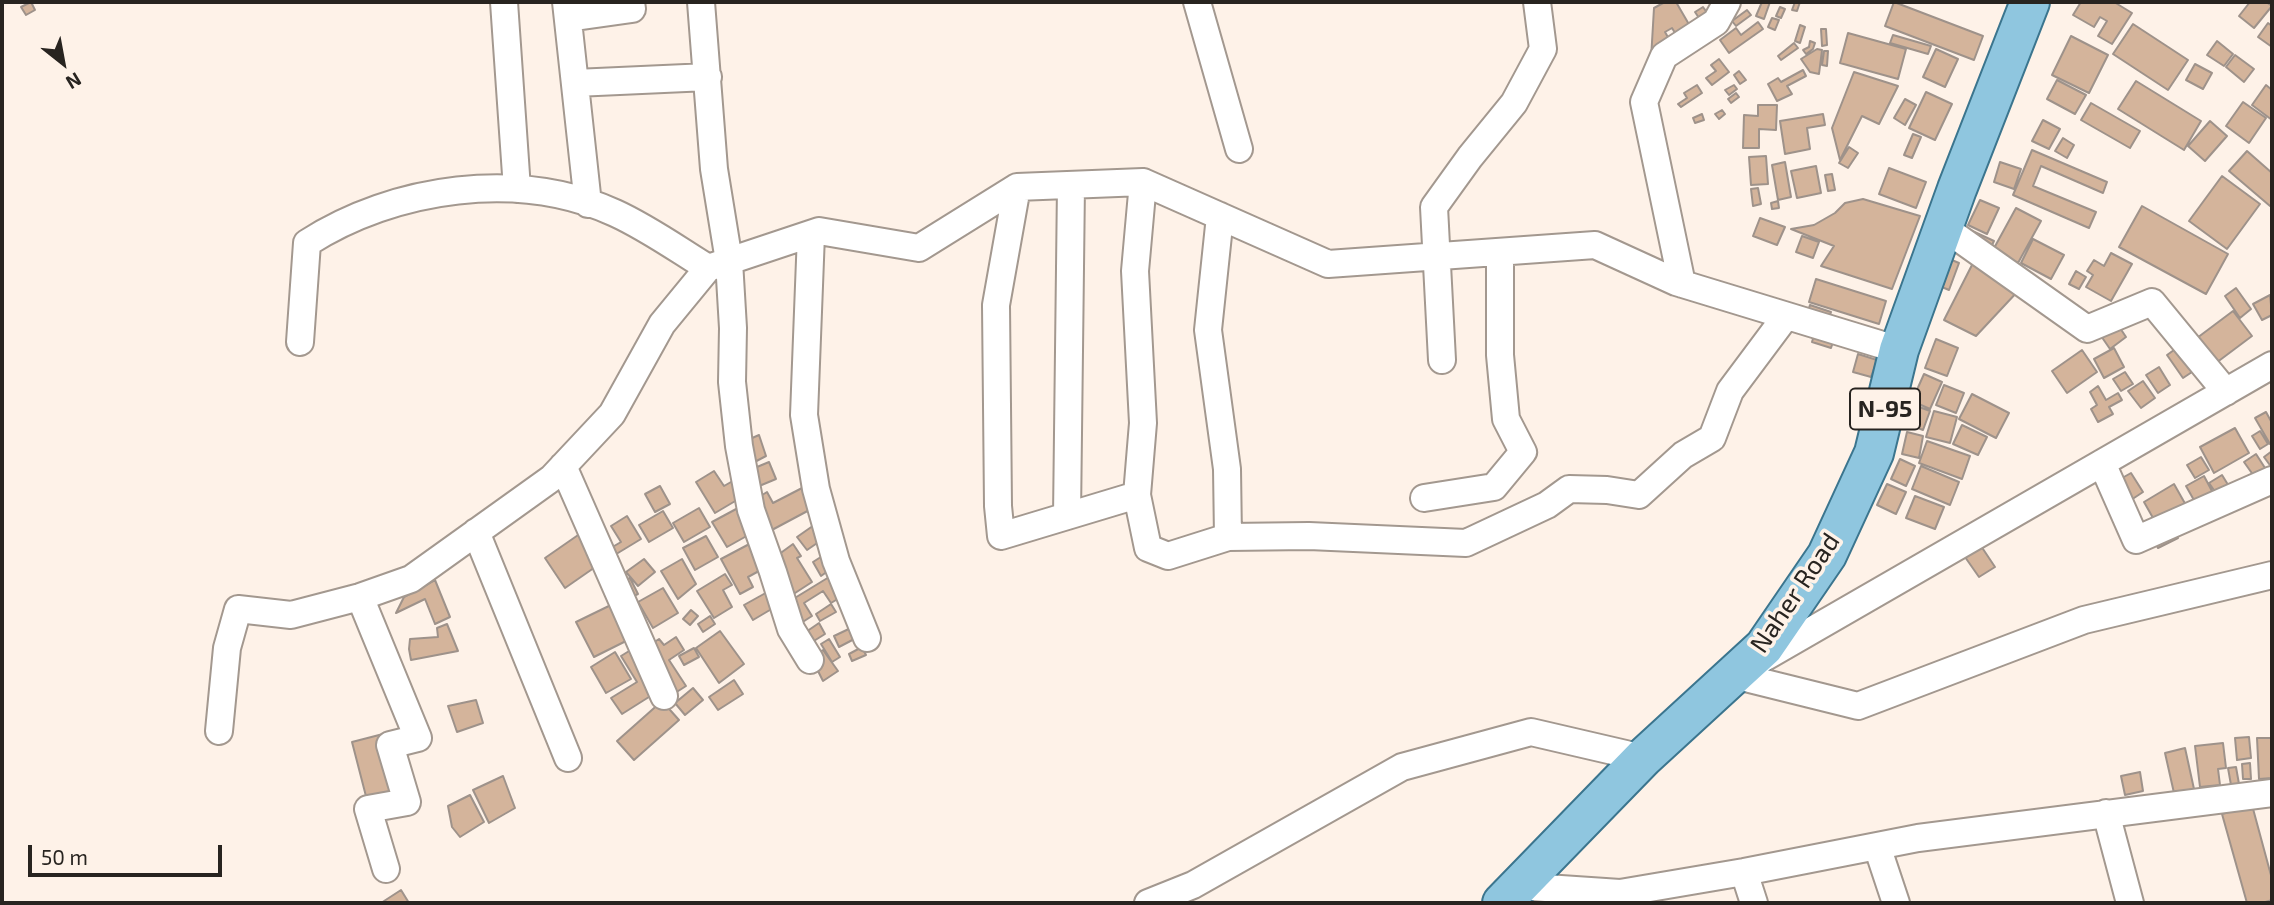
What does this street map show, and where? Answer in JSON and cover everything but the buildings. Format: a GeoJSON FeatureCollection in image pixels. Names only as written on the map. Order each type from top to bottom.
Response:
{"type":"FeatureCollection","features":[{"type":"Feature","properties":{"kind":"main road","name":"Naher Road"},"geometry":{"type":"LineString","coordinates":[[1509,895],[1643,758],[1764,647],[1827,555],[1874,453],[1899,350],[1943,227],[2030,2]]}},
{"type":"Feature","properties":{"kind":"street"},"geometry":{"type":"LineString","coordinates":[[504,2],[517,189]]}},
{"type":"Feature","properties":{"kind":"street"},"geometry":{"type":"LineString","coordinates":[[588,204],[567,10],[632,9],[632,2]]}},
{"type":"Feature","properties":{"kind":"street"},"geometry":{"type":"LineString","coordinates":[[701,2],[708,77],[718,264],[733,328],[732,382],[739,446],[751,510],[791,629],[810,660]]}},
{"type":"Feature","properties":{"kind":"street"},"geometry":{"type":"LineString","coordinates":[[1197,2],[1239,149]]}},
{"type":"Feature","properties":{"kind":"street"},"geometry":{"type":"LineString","coordinates":[[1442,360],[1434,207],[1514,103],[1543,49],[1537,2]]}},
{"type":"Feature","properties":{"kind":"street"},"geometry":{"type":"LineString","coordinates":[[1682,284],[1644,102],[1664,56],[1716,22],[1727,2]]}},
{"type":"Feature","properties":{"kind":"street"},"geometry":{"type":"LineString","coordinates":[[575,83],[708,77]]}},
{"type":"Feature","properties":{"kind":"street"},"geometry":{"type":"LineString","coordinates":[[1143,182],[1136,271],[1143,423],[1137,495],[1148,548],[1168,556],[1228,537],[1309,536],[1466,543],[1547,505],[1569,489],[1607,489],[1639,495],[1683,455],[1712,438],[1730,391],[1786,316]]}},
{"type":"Feature","properties":{"kind":"street"},"geometry":{"type":"LineString","coordinates":[[219,732],[227,648],[238,609],[291,615],[360,597],[411,579],[552,478],[612,414],[662,324],[718,264],[819,232],[919,248],[1017,187],[1143,182],[1328,264],[1595,246],[1682,284],[1899,350]]}},
{"type":"Feature","properties":{"kind":"street"},"geometry":{"type":"LineString","coordinates":[[1068,516],[1071,185]]}},
{"type":"Feature","properties":{"kind":"street"},"geometry":{"type":"LineString","coordinates":[[1017,187],[996,305],[998,506],[1001,536],[1137,495]]}},
{"type":"Feature","properties":{"kind":"street"},"geometry":{"type":"LineString","coordinates":[[300,342],[307,243],[330,229],[379,208],[445,192],[517,189],[565,197],[613,212],[718,264]]}},
{"type":"Feature","properties":{"kind":"street"},"geometry":{"type":"LineString","coordinates":[[1220,216],[1208,330],[1227,469],[1228,537]]}},
{"type":"Feature","properties":{"kind":"street"},"geometry":{"type":"LineString","coordinates":[[1943,227],[2087,329],[2152,302],[2226,391]]}},
{"type":"Feature","properties":{"kind":"street"},"geometry":{"type":"LineString","coordinates":[[811,234],[804,415],[816,489],[836,561],[867,638]]}},
{"type":"Feature","properties":{"kind":"street"},"geometry":{"type":"LineString","coordinates":[[1424,498],[1494,487],[1523,452],[1506,419],[1500,355],[1500,252]]}},
{"type":"Feature","properties":{"kind":"street"},"geometry":{"type":"LineString","coordinates":[[1733,675],[2272,365]]}},
{"type":"Feature","properties":{"kind":"street"},"geometry":{"type":"LineString","coordinates":[[2102,463],[2136,540],[2272,480]]}},
{"type":"Feature","properties":{"kind":"street"},"geometry":{"type":"LineString","coordinates":[[563,466],[664,696]]}},
{"type":"Feature","properties":{"kind":"street"},"geometry":{"type":"LineString","coordinates":[[477,532],[568,758]]}},
{"type":"Feature","properties":{"kind":"street"},"geometry":{"type":"LineString","coordinates":[[1733,675],[1857,706],[2084,620],[2272,575]]}},
{"type":"Feature","properties":{"kind":"street"},"geometry":{"type":"LineString","coordinates":[[360,597],[418,738],[390,745],[407,802],[368,809],[386,869]]}},
{"type":"Feature","properties":{"kind":"street"},"geometry":{"type":"LineString","coordinates":[[1148,903],[1193,885],[1402,767],[1531,732],[1643,758]]}},
{"type":"Feature","properties":{"kind":"street"},"geometry":{"type":"LineString","coordinates":[[1509,895],[1620,893],[1918,838],[2272,793]]}},
{"type":"Feature","properties":{"kind":"street"},"geometry":{"type":"LineString","coordinates":[[2106,813],[2130,903]]}},
{"type":"Feature","properties":{"kind":"street"},"geometry":{"type":"LineString","coordinates":[[1877,846],[1896,903]]}},
{"type":"Feature","properties":{"kind":"street"},"geometry":{"type":"LineString","coordinates":[[1744,872],[1754,903]]}}]}
